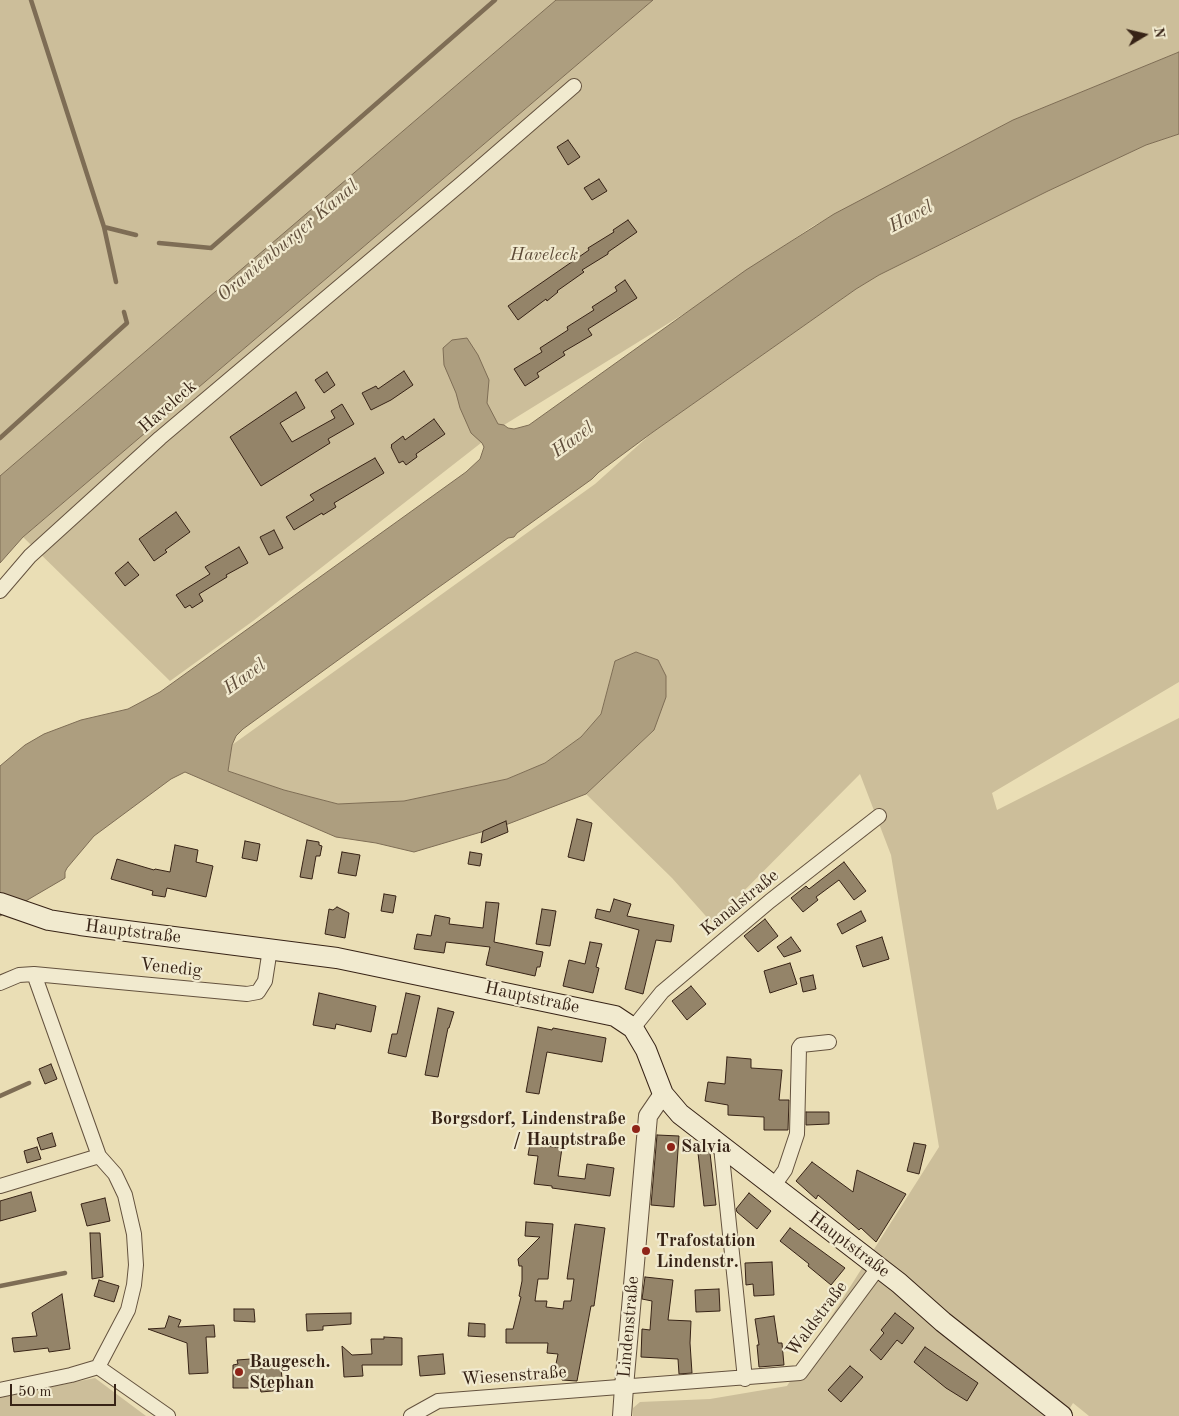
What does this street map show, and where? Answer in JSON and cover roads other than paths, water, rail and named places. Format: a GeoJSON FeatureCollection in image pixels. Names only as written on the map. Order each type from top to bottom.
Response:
{"type":"FeatureCollection","features":[{"type":"Feature","properties":{"kind":"main road","name":"Hauptstraße"},"geometry":{"type":"LineString","coordinates":[[0,903],[49,920],[337,958],[615,1016],[634,1028],[646,1050],[663,1094],[680,1114],[911,1293],[942,1322],[1062,1416]]}},
{"type":"Feature","properties":{"kind":"street","name":"Haveleck"},"geometry":{"type":"LineString","coordinates":[[0,591],[30,556],[160,438],[574,86]]}},
{"type":"Feature","properties":{"kind":"street","name":"Kanalstraße"},"geometry":{"type":"LineString","coordinates":[[634,1028],[662,992],[770,902],[879,816]]}},
{"type":"Feature","properties":{"kind":"street","name":"Venedig"},"geometry":{"type":"LineString","coordinates":[[0,984],[19,976],[34,974],[247,994],[258,992],[265,981],[270,948]]}},
{"type":"Feature","properties":{"kind":"street"},"geometry":{"type":"LineString","coordinates":[[0,1390],[71,1376],[98,1367],[128,1310],[134,1285],[136,1265],[134,1234],[125,1195],[115,1174],[99,1156],[34,974]]}},
{"type":"Feature","properties":{"kind":"street"},"geometry":{"type":"LineString","coordinates":[[773,1187],[785,1170],[797,1134],[799,1048],[801,1046],[829,1042]]}},
{"type":"Feature","properties":{"kind":"street","name":"Lindenstraße"},"geometry":{"type":"LineString","coordinates":[[622,1416],[648,1116],[663,1094]]}},
{"type":"Feature","properties":{"kind":"street"},"geometry":{"type":"LineString","coordinates":[[721,1147],[745,1379]]}},
{"type":"Feature","properties":{"kind":"street"},"geometry":{"type":"LineString","coordinates":[[0,1186],[99,1156]]}},
{"type":"Feature","properties":{"kind":"street","name":"Waldstraße"},"geometry":{"type":"LineString","coordinates":[[624,1387],[745,1379],[800,1373],[878,1268]]}},
{"type":"Feature","properties":{"kind":"street"},"geometry":{"type":"LineString","coordinates":[[98,1367],[168,1416]]}},
{"type":"Feature","properties":{"kind":"street","name":"Wiesenstraße"},"geometry":{"type":"LineString","coordinates":[[411,1416],[438,1401],[624,1387]]}},
{"type":"Feature","properties":{"kind":"water","name":"Oranienburger Kanal"},"geometry":{"type":"Polygon","coordinates":[[[556,0],[653,0],[23,537],[0,563],[0,476],[556,0]]]}},
{"type":"Feature","properties":{"kind":"water","name":"Havel"},"geometry":{"type":"Polygon","coordinates":[[[1179,52],[1179,134],[1146,145],[1048,191],[879,275],[856,289],[653,432],[514,537],[508,538],[243,729],[236,736],[232,745],[228,771],[284,790],[338,804],[404,801],[507,779],[545,763],[581,737],[601,714],[615,661],[636,652],[658,660],[666,676],[666,697],[654,730],[586,794],[508,824],[414,852],[376,843],[336,837],[185,772],[171,779],[94,836],[67,868],[65,878],[0,916],[0,766],[25,745],[44,734],[81,720],[128,709],[160,692],[466,472],[480,459],[484,447],[471,433],[444,365],[443,348],[452,340],[467,338],[478,355],[489,380],[487,403],[498,424],[514,429],[529,425],[746,270],[834,214],[1013,120],[1179,52]]]}},
{"type":"Feature","properties":{"kind":"waterway"},"geometry":{"type":"LineString","coordinates":[[31,0],[104,227],[116,282]]}},
{"type":"Feature","properties":{"kind":"waterway"},"geometry":{"type":"LineString","coordinates":[[159,243],[211,248],[495,0]]}},
{"type":"Feature","properties":{"kind":"waterway"},"geometry":{"type":"LineString","coordinates":[[104,227],[136,235]]}},
{"type":"Feature","properties":{"kind":"waterway"},"geometry":{"type":"LineString","coordinates":[[0,438],[127,323],[124,312]]}},
{"type":"Feature","properties":{"kind":"waterway"},"geometry":{"type":"LineString","coordinates":[[0,1096],[29,1083]]}},
{"type":"Feature","properties":{"kind":"waterway"},"geometry":{"type":"LineString","coordinates":[[0,1286],[65,1273]]}},
{"type":"Feature","properties":{"kind":"place","name":"Borgsdorf, Lindenstraße / Hauptstraße"},"geometry":{"type":"Point","coordinates":[636,1129]}},
{"type":"Feature","properties":{"kind":"place","name":"Salvia"},"geometry":{"type":"Point","coordinates":[671,1147]}},
{"type":"Feature","properties":{"kind":"place","name":"Trafostation Lindenstr."},"geometry":{"type":"Point","coordinates":[646,1251]}},
{"type":"Feature","properties":{"kind":"place","name":"Baugesch. Stephan"},"geometry":{"type":"Point","coordinates":[239,1372]}}]}
